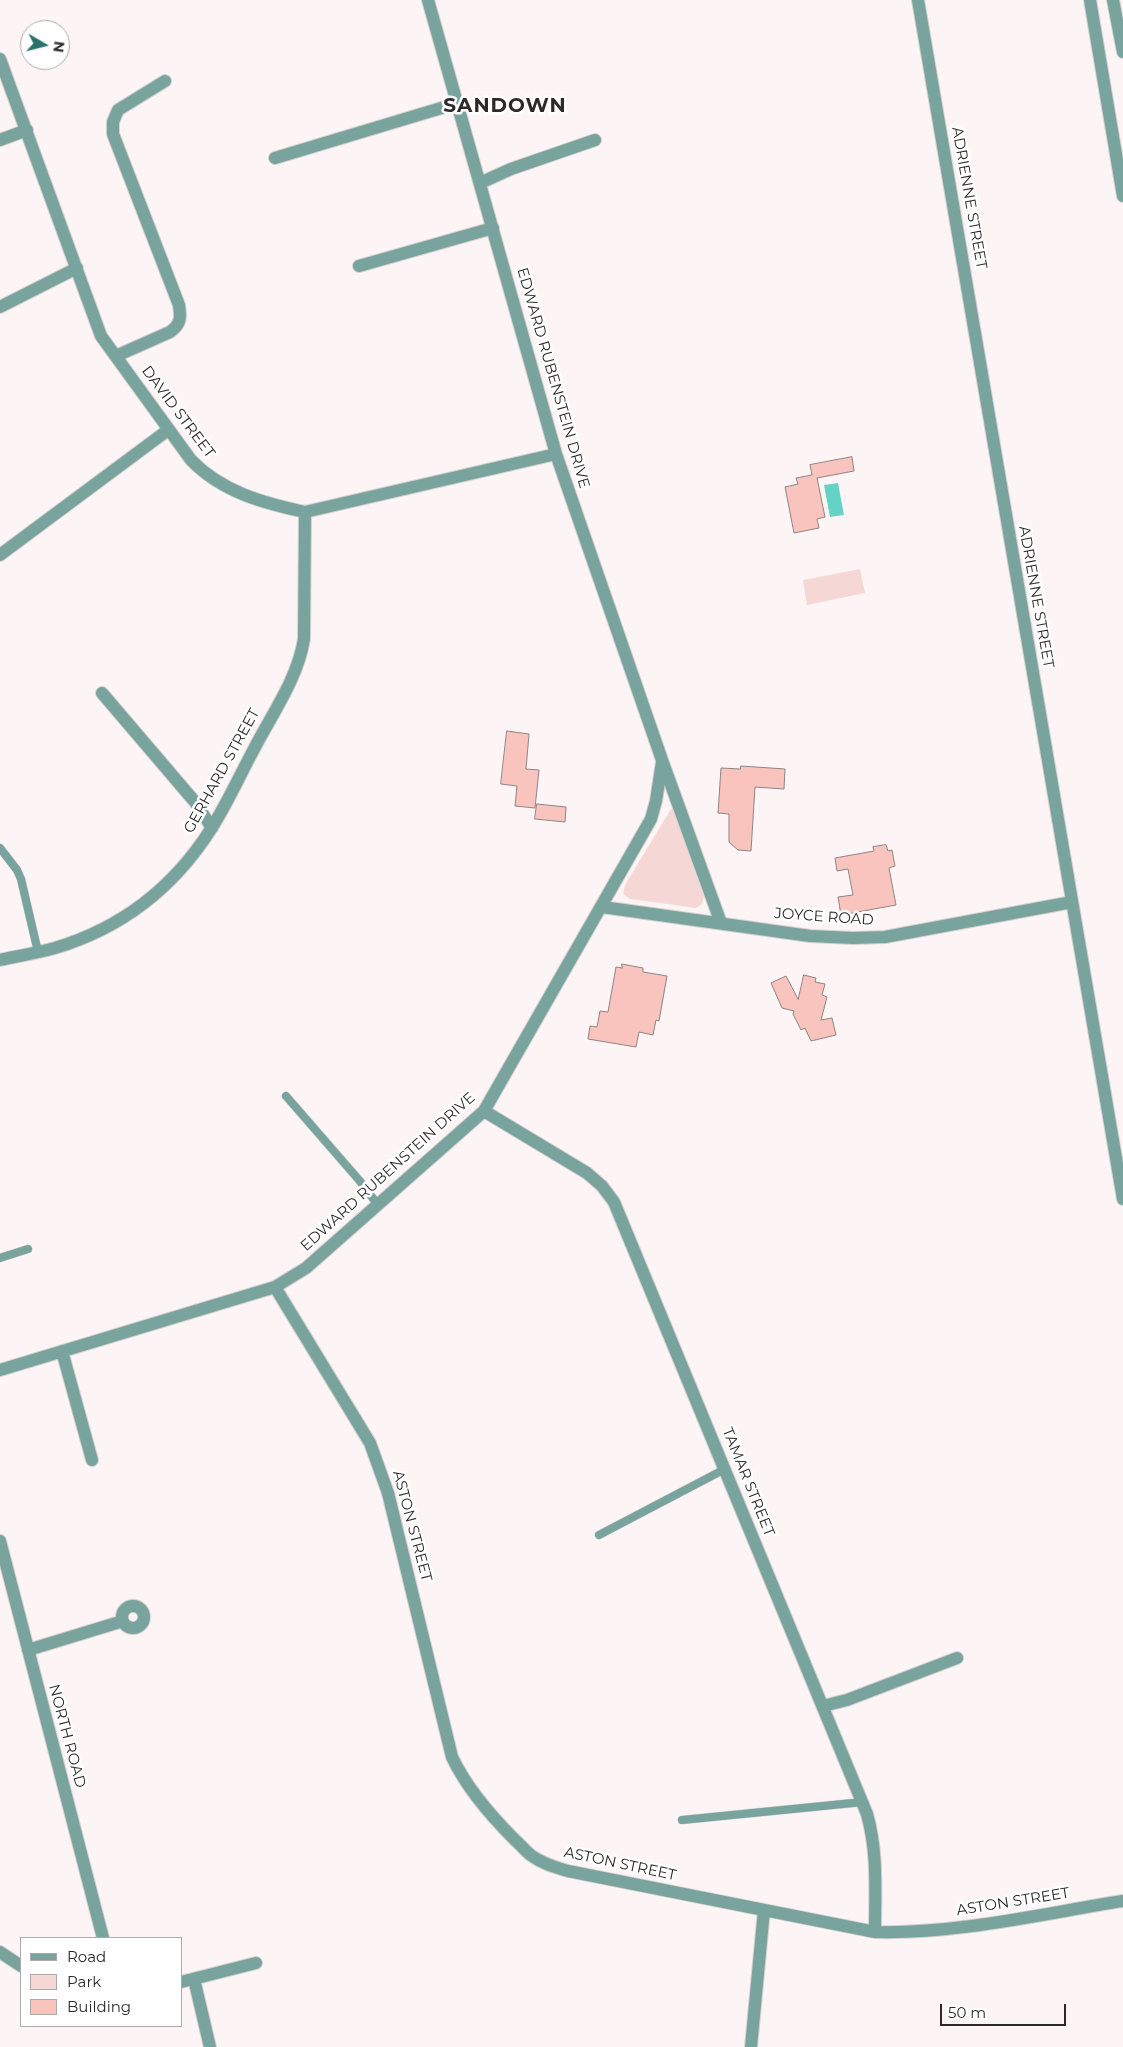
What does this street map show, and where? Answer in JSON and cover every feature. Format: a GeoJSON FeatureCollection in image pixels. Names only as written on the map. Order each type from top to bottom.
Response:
{"type":"FeatureCollection","features":[{"type":"Feature","properties":{"kind":"street","name":"EDWARD RUBENSTEIN DRIVE"},"geometry":{"type":"LineString","coordinates":[[428,0],[556,454],[662,760],[721,923]]}},
{"type":"Feature","properties":{"kind":"street","name":"ADRIENNE STREET"},"geometry":{"type":"LineString","coordinates":[[918,0],[1123,1199]]}},
{"type":"Feature","properties":{"kind":"street"},"geometry":{"type":"LineString","coordinates":[[1090,0],[1123,196]]}},
{"type":"Feature","properties":{"kind":"street"},"geometry":{"type":"LineString","coordinates":[[1113,0],[1123,52]]}},
{"type":"Feature","properties":{"kind":"street","name":"DAVID STREET"},"geometry":{"type":"LineString","coordinates":[[0,59],[102,336],[191,460],[202,472],[218,484],[265,502],[305,512],[556,454]]}},
{"type":"Feature","properties":{"kind":"street"},"geometry":{"type":"LineString","coordinates":[[116,356],[170,332],[178,326],[181,317],[179,305],[114,134],[113,122],[118,110],[165,81]]}},
{"type":"Feature","properties":{"kind":"street"},"geometry":{"type":"LineString","coordinates":[[274,158],[458,103]]}},
{"type":"Feature","properties":{"kind":"street"},"geometry":{"type":"LineString","coordinates":[[0,140],[26,130]]}},
{"type":"Feature","properties":{"kind":"street"},"geometry":{"type":"LineString","coordinates":[[480,182],[595,140]]}},
{"type":"Feature","properties":{"kind":"street"},"geometry":{"type":"LineString","coordinates":[[360,266],[493,228]]}},
{"type":"Feature","properties":{"kind":"street"},"geometry":{"type":"LineString","coordinates":[[0,307],[77,268]]}},
{"type":"Feature","properties":{"kind":"street"},"geometry":{"type":"LineString","coordinates":[[0,555],[168,430]]}},
{"type":"Feature","properties":{"kind":"street","name":"GERHARD STREET"},"geometry":{"type":"LineString","coordinates":[[0,960],[38,952],[92,934],[118,922],[147,902],[171,881],[191,858],[212,828],[286,688],[302,653],[304,639],[305,512]]}},
{"type":"Feature","properties":{"kind":"street"},"geometry":{"type":"LineString","coordinates":[[102,693],[195,802],[212,828]]}},
{"type":"Feature","properties":{"kind":"street","name":"EDWARD RUBENSTEIN DRIVE"},"geometry":{"type":"LineString","coordinates":[[0,1370],[275,1287],[306,1268],[484,1111],[651,819],[656,801],[662,760]]}},
{"type":"Feature","properties":{"kind":"street","name":"JOYCE ROAD"},"geometry":{"type":"LineString","coordinates":[[602,907],[810,936],[853,938],[885,937],[1072,902]]}},
{"type":"Feature","properties":{"kind":"street","name":"TAMAR STREET"},"geometry":{"type":"LineString","coordinates":[[484,1111],[587,1173],[602,1186],[614,1202],[862,1802],[873,1835],[876,1858],[875,1932]]}},
{"type":"Feature","properties":{"kind":"street","name":"ASTON STREET"},"geometry":{"type":"LineString","coordinates":[[275,1287],[356,1419],[370,1443],[378,1462],[390,1503],[452,1757],[468,1785],[532,1856],[551,1866],[875,1932],[908,1932],[960,1926],[1123,1901]]}},
{"type":"Feature","properties":{"kind":"street"},"geometry":{"type":"LineString","coordinates":[[62,1351],[92,1460]]}},
{"type":"Feature","properties":{"kind":"street","name":"NORTH ROAD"},"geometry":{"type":"LineString","coordinates":[[0,1541],[102,1937]]}},
{"type":"Feature","properties":{"kind":"street"},"geometry":{"type":"LineString","coordinates":[[28,1650],[123,1621]]}},
{"type":"Feature","properties":{"kind":"street"},"geometry":{"type":"LineString","coordinates":[[823,1706],[847,1700],[957,1658]]}},
{"type":"Feature","properties":{"kind":"street"},"geometry":{"type":"LineString","coordinates":[[751,2047],[764,1910]]}},
{"type":"Feature","properties":{"kind":"street"},"geometry":{"type":"LineString","coordinates":[[0,1952],[20,1965]]}},
{"type":"Feature","properties":{"kind":"street"},"geometry":{"type":"LineString","coordinates":[[210,2047],[188,1981],[256,1963]]}},
{"type":"Feature","properties":{"kind":"lane"},"geometry":{"type":"LineString","coordinates":[[0,848],[17,870],[21,879],[38,952]]}},
{"type":"Feature","properties":{"kind":"lane"},"geometry":{"type":"LineString","coordinates":[[286,1096],[359,1180],[378,1205]]}},
{"type":"Feature","properties":{"kind":"lane"},"geometry":{"type":"LineString","coordinates":[[0,1258],[28,1249]]}},
{"type":"Feature","properties":{"kind":"lane"},"geometry":{"type":"LineString","coordinates":[[599,1535],[725,1469]]}},
{"type":"Feature","properties":{"kind":"lane"},"geometry":{"type":"LineString","coordinates":[[682,1820],[862,1802]]}},
{"type":"Feature","properties":{"kind":"green space"},"geometry":{"type":"Polygon","coordinates":[[[860,569],[865,593],[807,605],[803,580],[860,569]]]}},
{"type":"Feature","properties":{"kind":"green space"},"geometry":{"type":"Polygon","coordinates":[[[671,809],[673,809],[704,897],[702,904],[696,908],[630,899],[623,894],[625,885],[671,809]]]}},
{"type":"Feature","properties":{"kind":"water"},"geometry":{"type":"Polygon","coordinates":[[[838,483],[844,515],[830,517],[824,485],[838,483]]]}},
{"type":"Feature","properties":{"kind":"building"},"geometry":{"type":"Polygon","coordinates":[[[852,457],[854,471],[817,478],[825,517],[817,519],[819,528],[794,533],[785,487],[798,484],[796,478],[812,475],[810,465],[852,457]]]}},
{"type":"Feature","properties":{"kind":"building"},"geometry":{"type":"Polygon","coordinates":[[[507,731],[529,734],[526,769],[539,770],[535,808],[515,806],[517,786],[501,784],[507,731]]]}},
{"type":"Feature","properties":{"kind":"building"},"geometry":{"type":"Polygon","coordinates":[[[741,766],[785,769],[784,789],[755,787],[751,851],[738,850],[729,842],[729,814],[718,813],[721,768],[740,769],[741,766]]]}},
{"type":"Feature","properties":{"kind":"building"},"geometry":{"type":"Polygon","coordinates":[[[537,804],[566,807],[565,822],[535,819],[537,804]]]}},
{"type":"Feature","properties":{"kind":"building"},"geometry":{"type":"Polygon","coordinates":[[[886,845],[888,851],[892,850],[895,866],[889,868],[896,905],[841,915],[838,897],[853,895],[848,869],[837,871],[835,858],[874,851],[873,847],[886,845]]]}},
{"type":"Feature","properties":{"kind":"building"},"geometry":{"type":"Polygon","coordinates":[[[622,964],[643,968],[643,972],[667,976],[659,1021],[656,1020],[653,1035],[639,1032],[636,1047],[588,1039],[590,1026],[597,1027],[600,1011],[608,1012],[616,967],[622,968],[622,964]]]}},
{"type":"Feature","properties":{"kind":"building"},"geometry":{"type":"Polygon","coordinates":[[[804,975],[816,978],[815,982],[825,984],[822,995],[827,997],[821,1020],[832,1018],[836,1035],[811,1041],[805,1028],[801,1030],[793,1014],[794,1011],[782,1008],[771,983],[786,976],[798,999],[804,975]]]}},
{"type":"Feature","properties":{"kind":"district","name":"SANDOWN"},"geometry":{"type":"Point","coordinates":[505,106]}}]}
